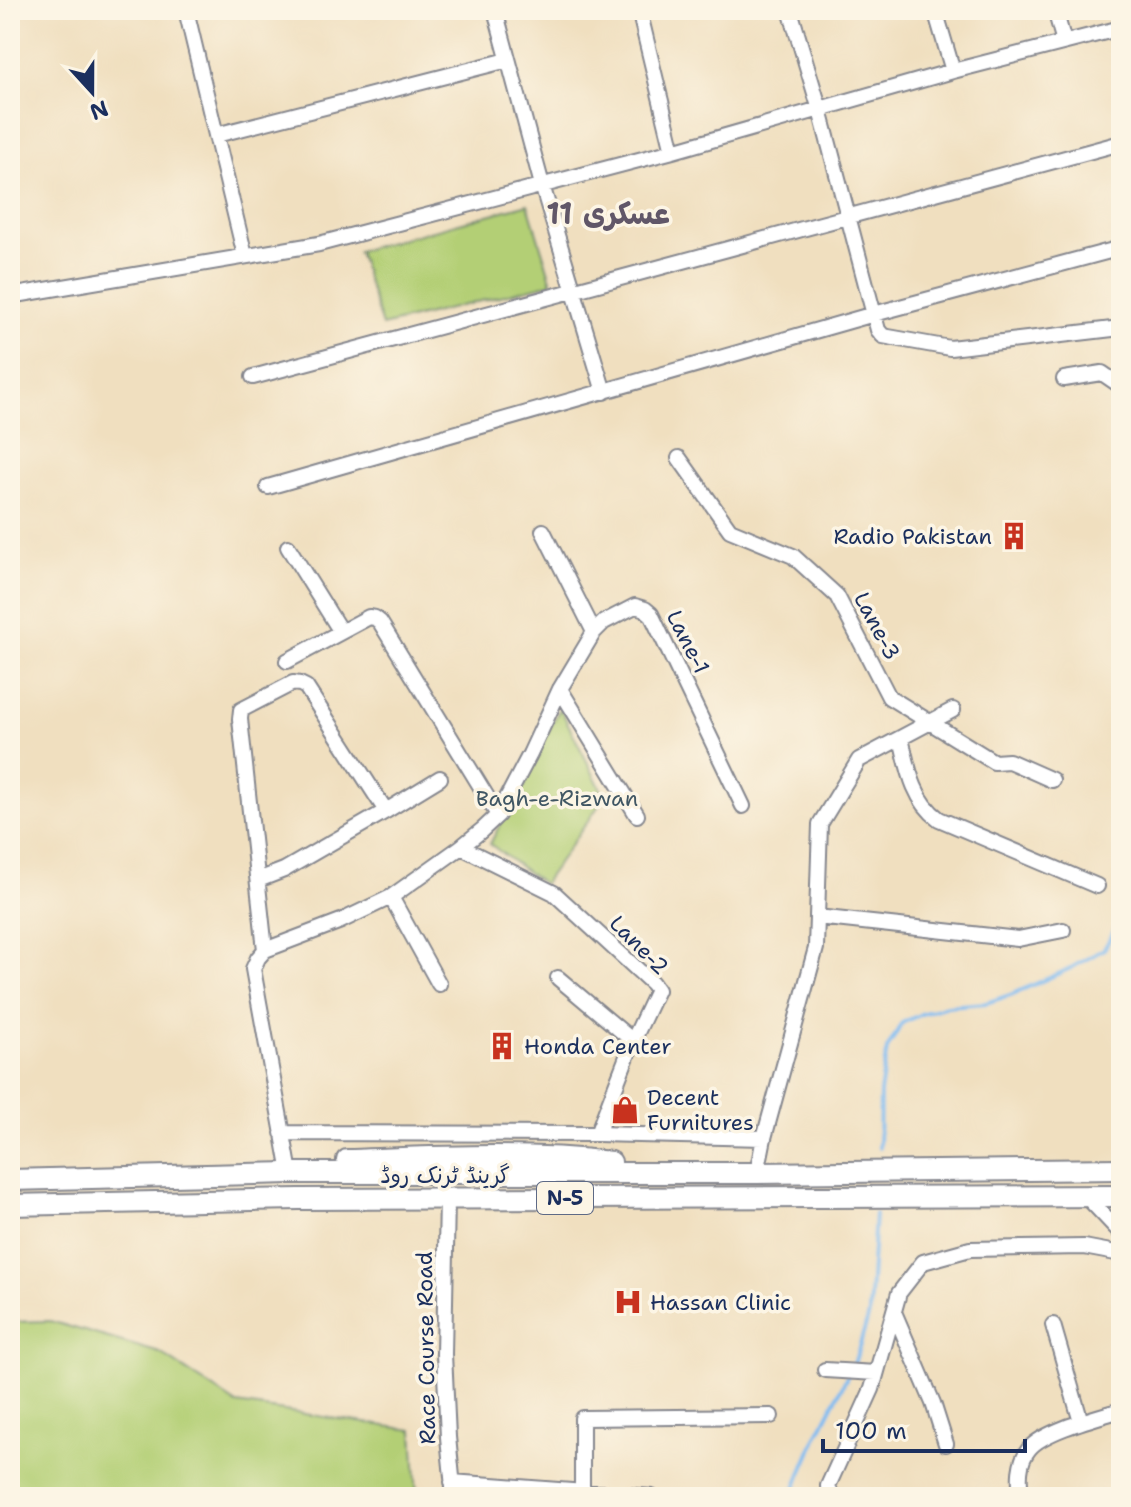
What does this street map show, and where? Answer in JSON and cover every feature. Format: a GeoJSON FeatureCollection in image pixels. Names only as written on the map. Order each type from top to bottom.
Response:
{"type":"FeatureCollection","features":[{"type":"Feature","properties":{"kind":"highway","name":"گرینڈ ٹرنک روڈ"},"geometry":{"type":"LineString","coordinates":[[290,1173],[347,1160],[488,1156],[585,1159],[694,1173]]}},
{"type":"Feature","properties":{"kind":"highway","name":"گرینڈ ٹرنک روڈ"},"geometry":{"type":"LineString","coordinates":[[10,1180],[290,1173],[1121,1169]]}},
{"type":"Feature","properties":{"kind":"highway"},"geometry":{"type":"LineString","coordinates":[[446,1173],[447,1199]]}},
{"type":"Feature","properties":{"kind":"highway","name":"گرینڈ ٹرنک روڈ"},"geometry":{"type":"LineString","coordinates":[[10,1205],[222,1200],[1121,1196]]}},
{"type":"Feature","properties":{"kind":"street"},"geometry":{"type":"LineString","coordinates":[[186,10],[245,256]]}},
{"type":"Feature","properties":{"kind":"street"},"geometry":{"type":"LineString","coordinates":[[495,10],[542,185],[604,392]]}},
{"type":"Feature","properties":{"kind":"street"},"geometry":{"type":"LineString","coordinates":[[639,10],[673,151]]}},
{"type":"Feature","properties":{"kind":"street"},"geometry":{"type":"LineString","coordinates":[[790,10],[820,110],[878,330],[883,336],[950,348],[1121,328]]}},
{"type":"Feature","properties":{"kind":"street"},"geometry":{"type":"LineString","coordinates":[[935,10],[953,71]]}},
{"type":"Feature","properties":{"kind":"street"},"geometry":{"type":"LineString","coordinates":[[1055,10],[1064,42]]}},
{"type":"Feature","properties":{"kind":"street"},"geometry":{"type":"LineString","coordinates":[[10,296],[319,244],[1121,28]]}},
{"type":"Feature","properties":{"kind":"street"},"geometry":{"type":"LineString","coordinates":[[216,135],[508,60]]}},
{"type":"Feature","properties":{"kind":"street"},"geometry":{"type":"LineString","coordinates":[[253,377],[1121,143]]}},
{"type":"Feature","properties":{"kind":"street"},"geometry":{"type":"LineString","coordinates":[[268,487],[874,314],[1121,248]]}},
{"type":"Feature","properties":{"kind":"street"},"geometry":{"type":"LineString","coordinates":[[1064,379],[1102,373],[1121,386]]}},
{"type":"Feature","properties":{"kind":"street","name":"Lane-3"},"geometry":{"type":"LineString","coordinates":[[679,458],[730,530],[793,556],[837,596],[889,697],[994,762],[1009,761],[1052,780]]}},
{"type":"Feature","properties":{"kind":"street"},"geometry":{"type":"LineString","coordinates":[[543,531],[594,632]]}},
{"type":"Feature","properties":{"kind":"street"},"geometry":{"type":"LineString","coordinates":[[288,547],[341,632]]}},
{"type":"Feature","properties":{"kind":"street","name":"Lane-1"},"geometry":{"type":"LineString","coordinates":[[265,950],[341,921],[391,897],[461,847],[498,815],[560,689],[594,632],[604,622],[635,606],[651,614],[743,806]]}},
{"type":"Feature","properties":{"kind":"street"},"geometry":{"type":"LineString","coordinates":[[287,661],[369,617],[375,618],[498,815]]}},
{"type":"Feature","properties":{"kind":"street"},"geometry":{"type":"LineString","coordinates":[[290,1173],[253,969],[265,950],[241,710],[293,683],[306,687],[386,811]]}},
{"type":"Feature","properties":{"kind":"street"},"geometry":{"type":"LineString","coordinates":[[560,689],[637,815]]}},
{"type":"Feature","properties":{"kind":"street"},"geometry":{"type":"LineString","coordinates":[[757,1173],[816,948],[820,824],[859,760],[953,710]]}},
{"type":"Feature","properties":{"kind":"street"},"geometry":{"type":"LineString","coordinates":[[901,738],[917,795],[927,810],[939,819],[1097,886]]}},
{"type":"Feature","properties":{"kind":"street"},"geometry":{"type":"LineString","coordinates":[[258,880],[284,870],[440,778]]}},
{"type":"Feature","properties":{"kind":"street","name":"Lane-2"},"geometry":{"type":"LineString","coordinates":[[461,847],[554,893],[657,990],[633,1041],[597,1134]]}},
{"type":"Feature","properties":{"kind":"street"},"geometry":{"type":"LineString","coordinates":[[391,897],[439,984]]}},
{"type":"Feature","properties":{"kind":"street"},"geometry":{"type":"LineString","coordinates":[[817,917],[1018,939],[1063,930]]}},
{"type":"Feature","properties":{"kind":"street"},"geometry":{"type":"LineString","coordinates":[[558,978],[633,1041]]}},
{"type":"Feature","properties":{"kind":"street"},"geometry":{"type":"LineString","coordinates":[[282,1133],[764,1138]]}},
{"type":"Feature","properties":{"kind":"street"},"geometry":{"type":"LineString","coordinates":[[1086,1196],[1121,1233]]}},
{"type":"Feature","properties":{"kind":"street","name":"Race Course Road"},"geometry":{"type":"LineString","coordinates":[[447,1199],[444,1354],[453,1490]]}},
{"type":"Feature","properties":{"kind":"street"},"geometry":{"type":"LineString","coordinates":[[832,1497],[828,1486],[872,1389],[899,1293],[923,1262],[970,1249],[1084,1247],[1121,1254]]}},
{"type":"Feature","properties":{"kind":"street"},"geometry":{"type":"LineString","coordinates":[[894,1312],[933,1403],[946,1444]]}},
{"type":"Feature","properties":{"kind":"street"},"geometry":{"type":"LineString","coordinates":[[1053,1325],[1081,1422]]}},
{"type":"Feature","properties":{"kind":"street"},"geometry":{"type":"LineString","coordinates":[[825,1370],[876,1373]]}},
{"type":"Feature","properties":{"kind":"street"},"geometry":{"type":"LineString","coordinates":[[1021,1497],[1022,1461],[1029,1448],[1040,1439],[1081,1422],[1121,1410]]}},
{"type":"Feature","properties":{"kind":"street"},"geometry":{"type":"LineString","coordinates":[[582,1492],[582,1418],[771,1416]]}},
{"type":"Feature","properties":{"kind":"street"},"geometry":{"type":"LineString","coordinates":[[453,1490],[582,1492],[652,1497]]}},
{"type":"Feature","properties":{"kind":"green space"},"geometry":{"type":"Polygon","coordinates":[[[528,204],[552,283],[382,326],[358,251],[528,204]]]}},
{"type":"Feature","properties":{"kind":"green space","name":"Bagh-e-Rizwan"},"geometry":{"type":"Polygon","coordinates":[[[560,708],[605,797],[543,884],[490,844],[560,708]]]}},
{"type":"Feature","properties":{"kind":"green space"},"geometry":{"type":"Polygon","coordinates":[[[50,1321],[160,1353],[237,1404],[413,1430],[417,1497],[10,1497],[10,1322],[50,1321]]]}},
{"type":"Feature","properties":{"kind":"waterway"},"geometry":{"type":"LineString","coordinates":[[879,1147],[880,1092],[887,1049],[902,1023],[947,1006],[986,1003],[1071,968],[1104,949],[1121,919]]}},
{"type":"Feature","properties":{"kind":"waterway"},"geometry":{"type":"LineString","coordinates":[[791,1497],[817,1436],[855,1361],[869,1314],[875,1214]]}},
{"type":"Feature","properties":{"kind":"place","name":"Radio Pakistan"},"geometry":{"type":"Point","coordinates":[1014,536]}},
{"type":"Feature","properties":{"kind":"place","name":"Honda Center"},"geometry":{"type":"Point","coordinates":[502,1046]}},
{"type":"Feature","properties":{"kind":"place","name":"Decent Furnitures"},"geometry":{"type":"Point","coordinates":[625,1110]}},
{"type":"Feature","properties":{"kind":"place","name":"Hassan Clinic"},"geometry":{"type":"Point","coordinates":[628,1302]}},
{"type":"Feature","properties":{"kind":"district","name":"عسکری 11"},"geometry":{"type":"Point","coordinates":[608,213]}}]}
